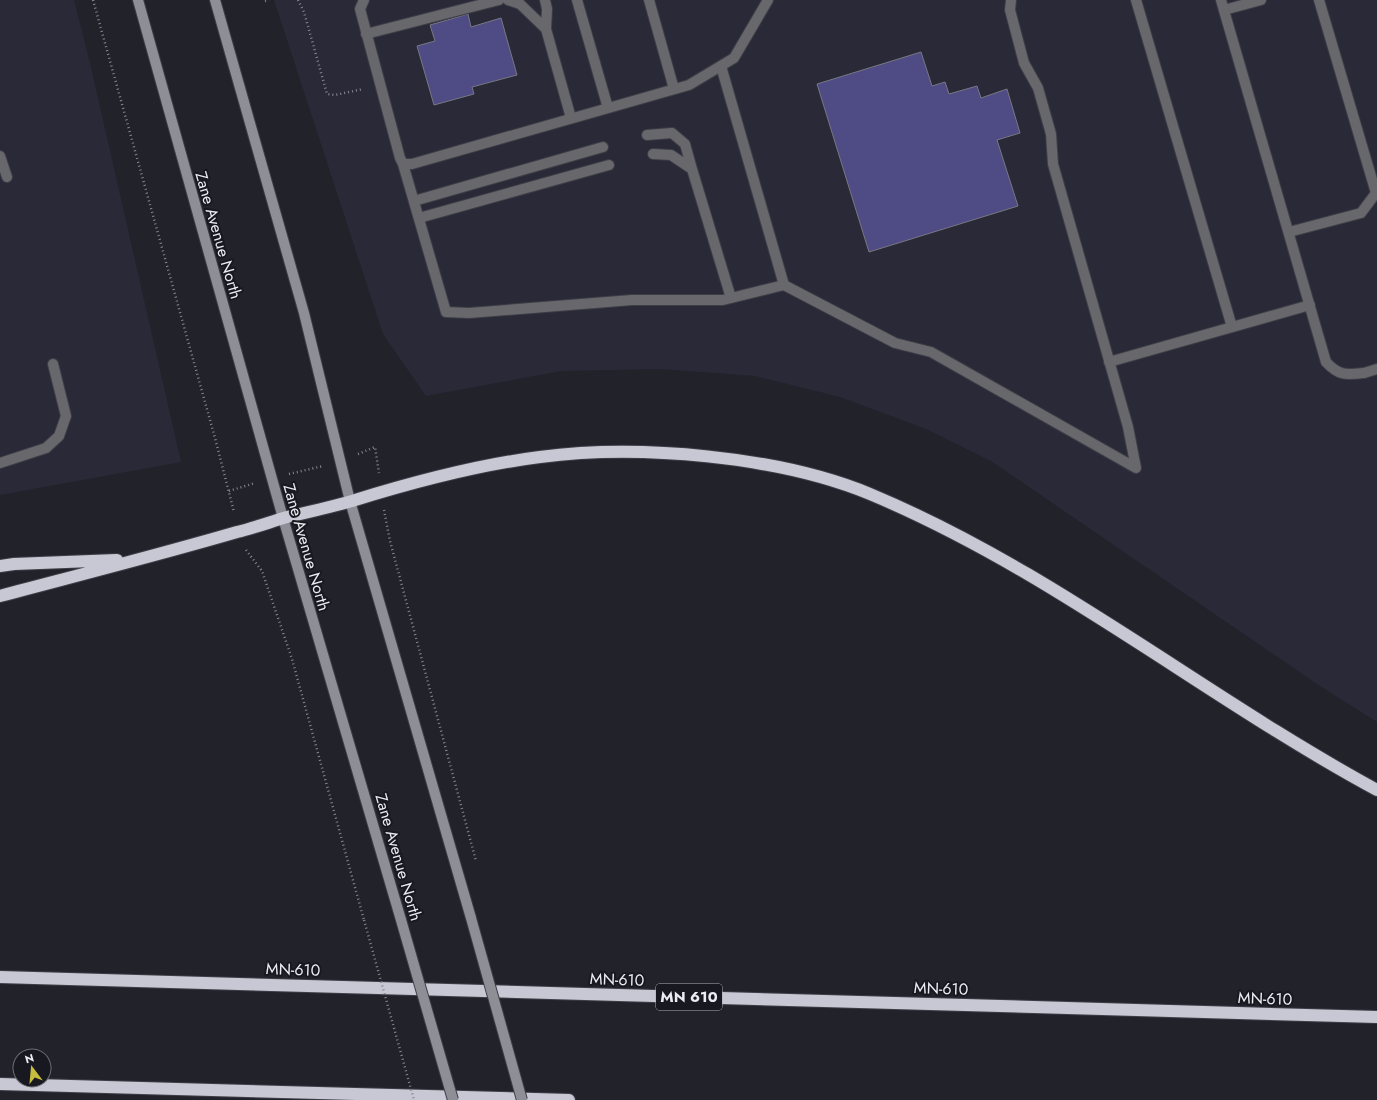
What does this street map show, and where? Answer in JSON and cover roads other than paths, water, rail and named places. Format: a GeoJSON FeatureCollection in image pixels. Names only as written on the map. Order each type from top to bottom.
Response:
{"type":"FeatureCollection","features":[{"type":"Feature","properties":{"kind":"highway"},"geometry":{"type":"LineString","coordinates":[[0,596],[140,560],[283,518],[350,502],[381,491],[509,462],[544,456],[598,453],[649,453],[737,460],[780,468],[828,480],[868,493],[962,538],[1110,623],[1305,748],[1377,790]]}},
{"type":"Feature","properties":{"kind":"highway"},"geometry":{"type":"LineString","coordinates":[[0,566],[14,564],[140,560]]}},
{"type":"Feature","properties":{"kind":"highway","name":"MN-610"},"geometry":{"type":"LineString","coordinates":[[0,977],[1377,1017]]}},
{"type":"Feature","properties":{"kind":"highway"},"geometry":{"type":"LineString","coordinates":[[0,1084],[569,1100]]}},
{"type":"Feature","properties":{"kind":"main road","name":"Zane Avenue North"},"geometry":{"type":"LineString","coordinates":[[138,0],[283,518],[453,1100]]}},
{"type":"Feature","properties":{"kind":"main road"},"geometry":{"type":"LineString","coordinates":[[215,0],[304,313],[350,502],[471,918],[522,1100]]}},
{"type":"Feature","properties":{"kind":"street"},"geometry":{"type":"LineString","coordinates":[[364,0],[360,9],[366,34],[400,158],[404,164],[446,312],[469,313],[632,300],[723,300],[784,285],[895,343],[931,352],[1136,468],[1128,427],[1053,164],[1051,134],[1038,88],[1024,63],[1010,10],[1011,0]]}},
{"type":"Feature","properties":{"kind":"street"},"geometry":{"type":"LineString","coordinates":[[366,34],[499,0]]}},
{"type":"Feature","properties":{"kind":"street"},"geometry":{"type":"LineString","coordinates":[[508,0],[520,4],[546,29]]}},
{"type":"Feature","properties":{"kind":"street"},"geometry":{"type":"LineString","coordinates":[[545,0],[547,9],[546,29],[572,118]]}},
{"type":"Feature","properties":{"kind":"street"},"geometry":{"type":"LineString","coordinates":[[577,0],[608,108]]}},
{"type":"Feature","properties":{"kind":"street"},"geometry":{"type":"LineString","coordinates":[[649,0],[674,90]]}},
{"type":"Feature","properties":{"kind":"street"},"geometry":{"type":"LineString","coordinates":[[404,164],[412,164],[689,85],[734,58],[768,0]]}},
{"type":"Feature","properties":{"kind":"street"},"geometry":{"type":"LineString","coordinates":[[1136,0],[1232,327]]}},
{"type":"Feature","properties":{"kind":"street"},"geometry":{"type":"LineString","coordinates":[[1261,0],[1223,5],[1326,362],[1334,370],[1346,375],[1376,372]]}},
{"type":"Feature","properties":{"kind":"street"},"geometry":{"type":"LineString","coordinates":[[1289,232],[1361,213],[1376,193],[1319,0]]}},
{"type":"Feature","properties":{"kind":"street"},"geometry":{"type":"LineString","coordinates":[[721,66],[784,285]]}},
{"type":"Feature","properties":{"kind":"street"},"geometry":{"type":"LineString","coordinates":[[647,135],[672,133],[685,144],[731,298]]}},
{"type":"Feature","properties":{"kind":"street"},"geometry":{"type":"LineString","coordinates":[[414,201],[603,147]]}},
{"type":"Feature","properties":{"kind":"street"},"geometry":{"type":"LineString","coordinates":[[653,154],[671,155],[692,169]]}},
{"type":"Feature","properties":{"kind":"street"},"geometry":{"type":"LineString","coordinates":[[0,156],[7,177]]}},
{"type":"Feature","properties":{"kind":"street"},"geometry":{"type":"LineString","coordinates":[[419,218],[608,165]]}},
{"type":"Feature","properties":{"kind":"street"},"geometry":{"type":"LineString","coordinates":[[1109,362],[1310,305]]}},
{"type":"Feature","properties":{"kind":"street"},"geometry":{"type":"LineString","coordinates":[[0,462],[46,448],[59,436],[66,416],[53,364]]}}]}
